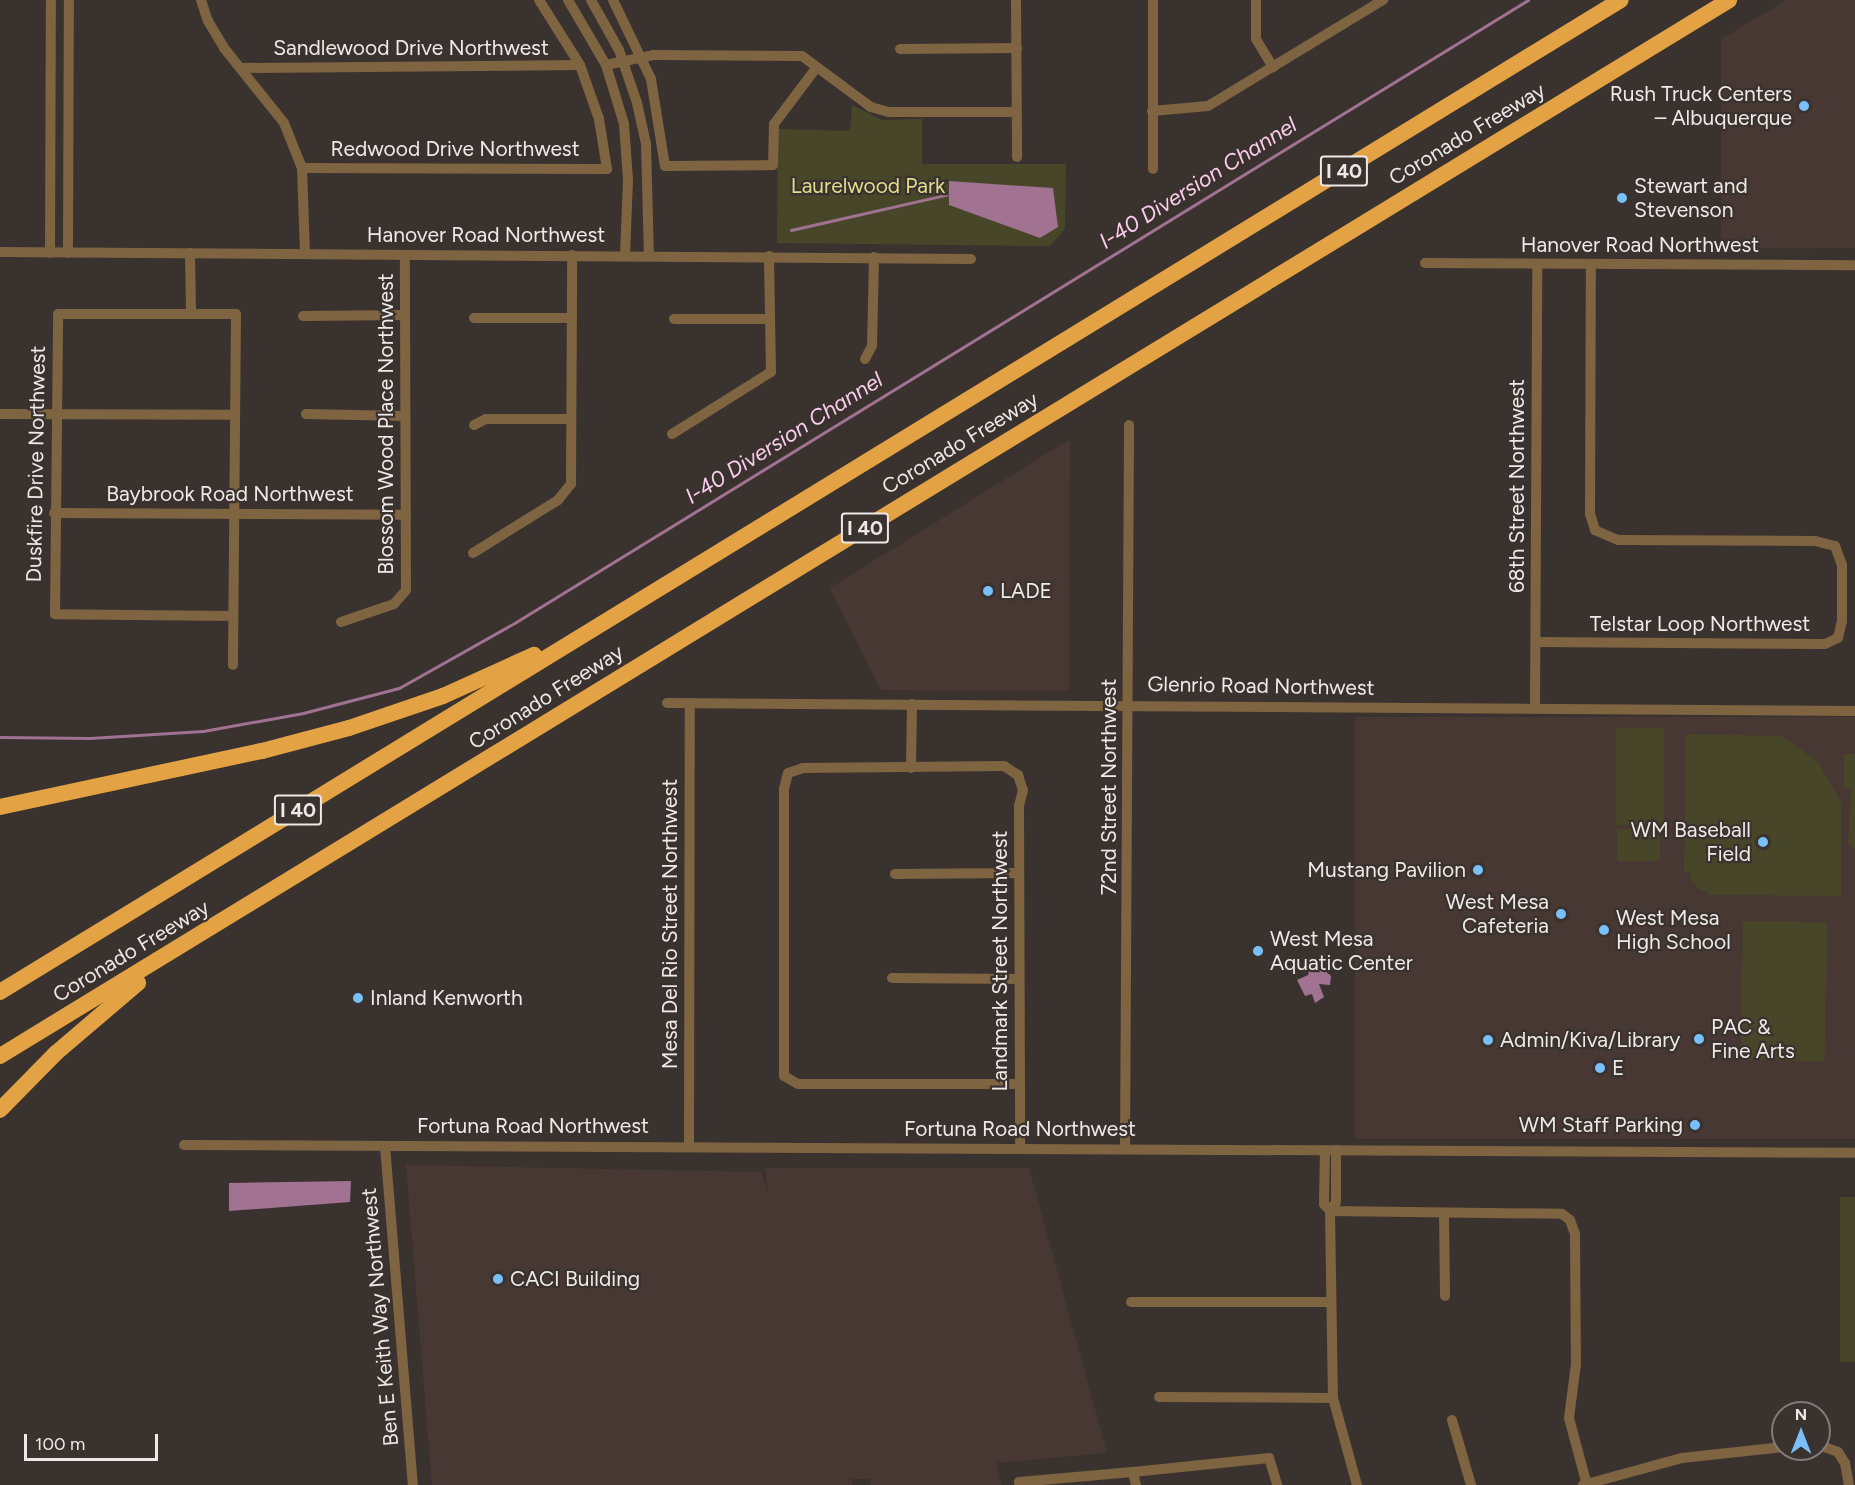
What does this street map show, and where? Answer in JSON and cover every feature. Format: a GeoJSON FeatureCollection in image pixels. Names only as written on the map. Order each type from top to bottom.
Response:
{"type":"FeatureCollection","features":[{"type":"Feature","properties":{"kind":"highway","name":"Coronado Freeway"},"geometry":{"type":"LineString","coordinates":[[0,992],[1621,0]]}},
{"type":"Feature","properties":{"kind":"highway","name":"Coronado Freeway"},"geometry":{"type":"LineString","coordinates":[[0,1056],[1729,0]]}},
{"type":"Feature","properties":{"kind":"highway"},"geometry":{"type":"LineString","coordinates":[[0,807],[349,728],[443,696],[596,627]]}},
{"type":"Feature","properties":{"kind":"highway"},"geometry":{"type":"LineString","coordinates":[[0,801],[70,792]]}},
{"type":"Feature","properties":{"kind":"highway"},"geometry":{"type":"LineString","coordinates":[[0,1110],[56,1053],[178,949]]}},
{"type":"Feature","properties":{"kind":"street"},"geometry":{"type":"LineString","coordinates":[[50,253],[51,0]]}},
{"type":"Feature","properties":{"kind":"street"},"geometry":{"type":"LineString","coordinates":[[68,253],[69,0]]}},
{"type":"Feature","properties":{"kind":"street"},"geometry":{"type":"LineString","coordinates":[[201,0],[208,21],[284,123],[302,168],[305,254]]}},
{"type":"Feature","properties":{"kind":"street"},"geometry":{"type":"LineString","coordinates":[[539,0],[580,65]]}},
{"type":"Feature","properties":{"kind":"street"},"geometry":{"type":"LineString","coordinates":[[568,0],[606,65],[624,124],[628,180],[625,255]]}},
{"type":"Feature","properties":{"kind":"street"},"geometry":{"type":"LineString","coordinates":[[591,0],[622,59],[646,144],[649,255]]}},
{"type":"Feature","properties":{"kind":"street"},"geometry":{"type":"LineString","coordinates":[[613,0],[644,56],[651,79],[665,166],[773,165],[774,124],[816,67]]}},
{"type":"Feature","properties":{"kind":"street"},"geometry":{"type":"LineString","coordinates":[[1016,0],[1017,157]]}},
{"type":"Feature","properties":{"kind":"street"},"geometry":{"type":"LineString","coordinates":[[1153,0],[1153,169]]}},
{"type":"Feature","properties":{"kind":"street"},"geometry":{"type":"LineString","coordinates":[[1256,0],[1256,39],[1273,67]]}},
{"type":"Feature","properties":{"kind":"street"},"geometry":{"type":"LineString","coordinates":[[1152,111],[1208,106],[1383,0]]}},
{"type":"Feature","properties":{"kind":"street"},"geometry":{"type":"LineString","coordinates":[[900,49],[1017,48]]}},
{"type":"Feature","properties":{"kind":"street"},"geometry":{"type":"LineString","coordinates":[[606,65],[622,59],[644,56],[802,56],[871,107],[889,112],[1017,112]]}},
{"type":"Feature","properties":{"kind":"street","name":"Sandlewood Drive Northwest"},"geometry":{"type":"LineString","coordinates":[[241,68],[580,65]]}},
{"type":"Feature","properties":{"kind":"street","name":"Redwood Drive Northwest"},"geometry":{"type":"LineString","coordinates":[[302,168],[607,169],[599,119],[580,65]]}},
{"type":"Feature","properties":{"kind":"street","name":"Hanover Road Northwest"},"geometry":{"type":"LineString","coordinates":[[0,252],[971,259]]}},
{"type":"Feature","properties":{"kind":"street"},"geometry":{"type":"LineString","coordinates":[[190,253],[191,313],[236,314],[234,665]]}},
{"type":"Feature","properties":{"kind":"street","name":"Blossom Wood Place Northwest"},"geometry":{"type":"LineString","coordinates":[[341,622],[394,604],[402,598],[406,590],[405,255]]}},
{"type":"Feature","properties":{"kind":"street"},"geometry":{"type":"LineString","coordinates":[[473,553],[567,492],[571,484],[572,255]]}},
{"type":"Feature","properties":{"kind":"street"},"geometry":{"type":"LineString","coordinates":[[672,434],[771,372],[769,256]]}},
{"type":"Feature","properties":{"kind":"street"},"geometry":{"type":"LineString","coordinates":[[865,359],[872,346],[874,257]]}},
{"type":"Feature","properties":{"kind":"street","name":"Hanover Road Northwest"},"geometry":{"type":"LineString","coordinates":[[1425,263],[1855,265]]}},
{"type":"Feature","properties":{"kind":"street","name":"68th Street Northwest"},"geometry":{"type":"LineString","coordinates":[[1535,707],[1537,265]]}},
{"type":"Feature","properties":{"kind":"street","name":"Telstar Loop Northwest"},"geometry":{"type":"LineString","coordinates":[[1536,642],[1825,644],[1838,638],[1842,621],[1842,565],[1835,546],[1815,540],[1618,540],[1595,530],[1590,514],[1591,265]]}},
{"type":"Feature","properties":{"kind":"street","name":"Duskfire Drive Northwest"},"geometry":{"type":"LineString","coordinates":[[191,313],[58,314],[54,513],[55,614],[233,616]]}},
{"type":"Feature","properties":{"kind":"street"},"geometry":{"type":"LineString","coordinates":[[303,316],[405,315]]}},
{"type":"Feature","properties":{"kind":"street"},"geometry":{"type":"LineString","coordinates":[[474,318],[572,318]]}},
{"type":"Feature","properties":{"kind":"street"},"geometry":{"type":"LineString","coordinates":[[674,319],[770,319]]}},
{"type":"Feature","properties":{"kind":"street"},"geometry":{"type":"LineString","coordinates":[[0,414],[234,415]]}},
{"type":"Feature","properties":{"kind":"street"},"geometry":{"type":"LineString","coordinates":[[306,414],[405,416]]}},
{"type":"Feature","properties":{"kind":"street"},"geometry":{"type":"LineString","coordinates":[[474,425],[486,419],[572,419]]}},
{"type":"Feature","properties":{"kind":"street","name":"72nd Street Northwest"},"geometry":{"type":"LineString","coordinates":[[1125,1149],[1129,425]]}},
{"type":"Feature","properties":{"kind":"street","name":"Baybrook Road Northwest"},"geometry":{"type":"LineString","coordinates":[[54,513],[406,515]]}},
{"type":"Feature","properties":{"kind":"street","name":"Glenrio Road Northwest"},"geometry":{"type":"LineString","coordinates":[[668,703],[1129,704],[1855,711]]}},
{"type":"Feature","properties":{"kind":"street","name":"Mesa Del Rio Street Northwest"},"geometry":{"type":"LineString","coordinates":[[689,1146],[690,703]]}},
{"type":"Feature","properties":{"kind":"street"},"geometry":{"type":"LineString","coordinates":[[912,704],[911,768],[803,768],[788,773],[784,789],[784,1076],[798,1084],[1019,1084]]}},
{"type":"Feature","properties":{"kind":"street","name":"Landmark Street Northwest"},"geometry":{"type":"LineString","coordinates":[[911,768],[1004,766],[1018,775],[1023,790],[1019,873],[1020,1148]]}},
{"type":"Feature","properties":{"kind":"street"},"geometry":{"type":"LineString","coordinates":[[895,874],[1019,873]]}},
{"type":"Feature","properties":{"kind":"street"},"geometry":{"type":"LineString","coordinates":[[892,978],[1019,979]]}},
{"type":"Feature","properties":{"kind":"street","name":"Fortuna Road Northwest"},"geometry":{"type":"LineString","coordinates":[[184,1145],[1855,1153]]}},
{"type":"Feature","properties":{"kind":"street","name":"Ben E Keith Way Northwest"},"geometry":{"type":"LineString","coordinates":[[386,1146],[413,1485]]}},
{"type":"Feature","properties":{"kind":"street"},"geometry":{"type":"LineString","coordinates":[[1331,1150],[1324,1204],[1330,1211],[1333,1398],[1357,1485]]}},
{"type":"Feature","properties":{"kind":"street"},"geometry":{"type":"LineString","coordinates":[[1330,1211],[1562,1214],[1570,1220],[1575,1234],[1576,1364],[1569,1418],[1585,1485],[1682,1458],[1771,1449]]}},
{"type":"Feature","properties":{"kind":"street"},"geometry":{"type":"LineString","coordinates":[[1444,1213],[1445,1296]]}},
{"type":"Feature","properties":{"kind":"street"},"geometry":{"type":"LineString","coordinates":[[1131,1302],[1330,1302]]}},
{"type":"Feature","properties":{"kind":"street"},"geometry":{"type":"LineString","coordinates":[[1159,1397],[1333,1398]]}},
{"type":"Feature","properties":{"kind":"street"},"geometry":{"type":"LineString","coordinates":[[1452,1420],[1470,1485]]}},
{"type":"Feature","properties":{"kind":"street"},"geometry":{"type":"LineString","coordinates":[[1831,1449],[1838,1452],[1845,1463],[1849,1485]]}},
{"type":"Feature","properties":{"kind":"street"},"geometry":{"type":"LineString","coordinates":[[1020,1485],[1019,1482],[1269,1458],[1277,1485]]}},
{"type":"Feature","properties":{"kind":"street"},"geometry":{"type":"LineString","coordinates":[[1133,1472],[1136,1485]]}},
{"type":"Feature","properties":{"kind":"shaded area"},"geometry":{"type":"Polygon","coordinates":[[[1786,0],[1855,0],[1855,248],[1721,249],[1721,39],[1786,0]]]}},
{"type":"Feature","properties":{"kind":"shaded area"},"geometry":{"type":"Polygon","coordinates":[[[949,181],[1053,188],[1058,227],[1040,238],[949,205],[949,181]]]}},
{"type":"Feature","properties":{"kind":"shaded area"},"geometry":{"type":"Polygon","coordinates":[[[1070,439],[1069,691],[881,690],[830,588],[1070,439]]]}},
{"type":"Feature","properties":{"kind":"shaded area","name":"West Mesa High School"},"geometry":{"type":"Polygon","coordinates":[[[1355,717],[1855,717],[1855,1139],[1355,1139],[1355,717]]]}},
{"type":"Feature","properties":{"kind":"shaded area"},"geometry":{"type":"Polygon","coordinates":[[[1313,960],[1331,976],[1330,985],[1319,984],[1324,997],[1315,1003],[1312,994],[1305,996],[1297,980],[1308,975],[1313,960]]]}},
{"type":"Feature","properties":{"kind":"shaded area"},"geometry":{"type":"Polygon","coordinates":[[[406,1165],[761,1172],[768,1194],[765,1168],[1029,1168],[1107,1453],[996,1463],[1002,1485],[871,1485],[869,1479],[851,1479],[852,1485],[432,1485],[406,1165]]]}},
{"type":"Feature","properties":{"kind":"shaded area"},"geometry":{"type":"Polygon","coordinates":[[[351,1181],[350,1202],[229,1211],[229,1183],[351,1181]]]}},
{"type":"Feature","properties":{"kind":"green space","name":"Laurelwood Park"},"geometry":{"type":"Polygon","coordinates":[[[852,105],[882,120],[922,119],[922,164],[1066,164],[1065,229],[1050,246],[777,243],[778,129],[850,131],[852,105]]]}},
{"type":"Feature","properties":{"kind":"green space"},"geometry":{"type":"Polygon","coordinates":[[[1616,728],[1664,728],[1664,825],[1616,825],[1616,728]]]}},
{"type":"Feature","properties":{"kind":"green space","name":"WM Baseball Field"},"geometry":{"type":"Polygon","coordinates":[[[1686,734],[1782,736],[1818,762],[1841,802],[1841,896],[1708,895],[1707,891],[1701,891],[1691,880],[1690,872],[1684,872],[1686,734]]]}},
{"type":"Feature","properties":{"kind":"green space"},"geometry":{"type":"Polygon","coordinates":[[[1844,754],[1855,754],[1855,849],[1848,843],[1851,789],[1844,788],[1844,754]]]}},
{"type":"Feature","properties":{"kind":"green space"},"geometry":{"type":"Polygon","coordinates":[[[1617,829],[1660,829],[1660,861],[1617,861],[1617,829]]]}},
{"type":"Feature","properties":{"kind":"green space"},"geometry":{"type":"Polygon","coordinates":[[[1743,921],[1827,922],[1825,1061],[1741,1060],[1743,921]]]}},
{"type":"Feature","properties":{"kind":"green space"},"geometry":{"type":"Polygon","coordinates":[[[1840,1197],[1855,1197],[1855,1362],[1840,1362],[1840,1197]]]}},
{"type":"Feature","properties":{"kind":"waterway","name":"I-40 Diversion Channel"},"geometry":{"type":"LineString","coordinates":[[0,737],[90,738],[203,731],[303,713],[399,688],[516,622],[1528,0]]}},
{"type":"Feature","properties":{"kind":"waterway"},"geometry":{"type":"LineString","coordinates":[[791,230],[949,194]]}},
{"type":"Feature","properties":{"kind":"place","name":"Rush Truck Centers – Albuquerque"},"geometry":{"type":"Point","coordinates":[1804,106]}},
{"type":"Feature","properties":{"kind":"place","name":"Stewart and Stevenson"},"geometry":{"type":"Point","coordinates":[1622,198]}},
{"type":"Feature","properties":{"kind":"place","name":"LADE"},"geometry":{"type":"Point","coordinates":[988,591]}},
{"type":"Feature","properties":{"kind":"place","name":"WM Baseball Field"},"geometry":{"type":"Point","coordinates":[1763,842]}},
{"type":"Feature","properties":{"kind":"place","name":"Mustang Pavilion"},"geometry":{"type":"Point","coordinates":[1478,870]}},
{"type":"Feature","properties":{"kind":"place","name":"West Mesa Cafeteria"},"geometry":{"type":"Point","coordinates":[1561,914]}},
{"type":"Feature","properties":{"kind":"place","name":"West Mesa High School"},"geometry":{"type":"Point","coordinates":[1604,930]}},
{"type":"Feature","properties":{"kind":"place","name":"West Mesa Aquatic Center"},"geometry":{"type":"Point","coordinates":[1258,951]}},
{"type":"Feature","properties":{"kind":"place","name":"Inland Kenworth"},"geometry":{"type":"Point","coordinates":[358,998]}},
{"type":"Feature","properties":{"kind":"place","name":"PAC & Fine Arts"},"geometry":{"type":"Point","coordinates":[1699,1039]}},
{"type":"Feature","properties":{"kind":"place","name":"Admin/Kiva/Library"},"geometry":{"type":"Point","coordinates":[1488,1040]}},
{"type":"Feature","properties":{"kind":"place","name":"E"},"geometry":{"type":"Point","coordinates":[1600,1068]}},
{"type":"Feature","properties":{"kind":"place","name":"WM Staff Parking"},"geometry":{"type":"Point","coordinates":[1695,1125]}},
{"type":"Feature","properties":{"kind":"place","name":"CACI Building"},"geometry":{"type":"Point","coordinates":[498,1279]}}]}
